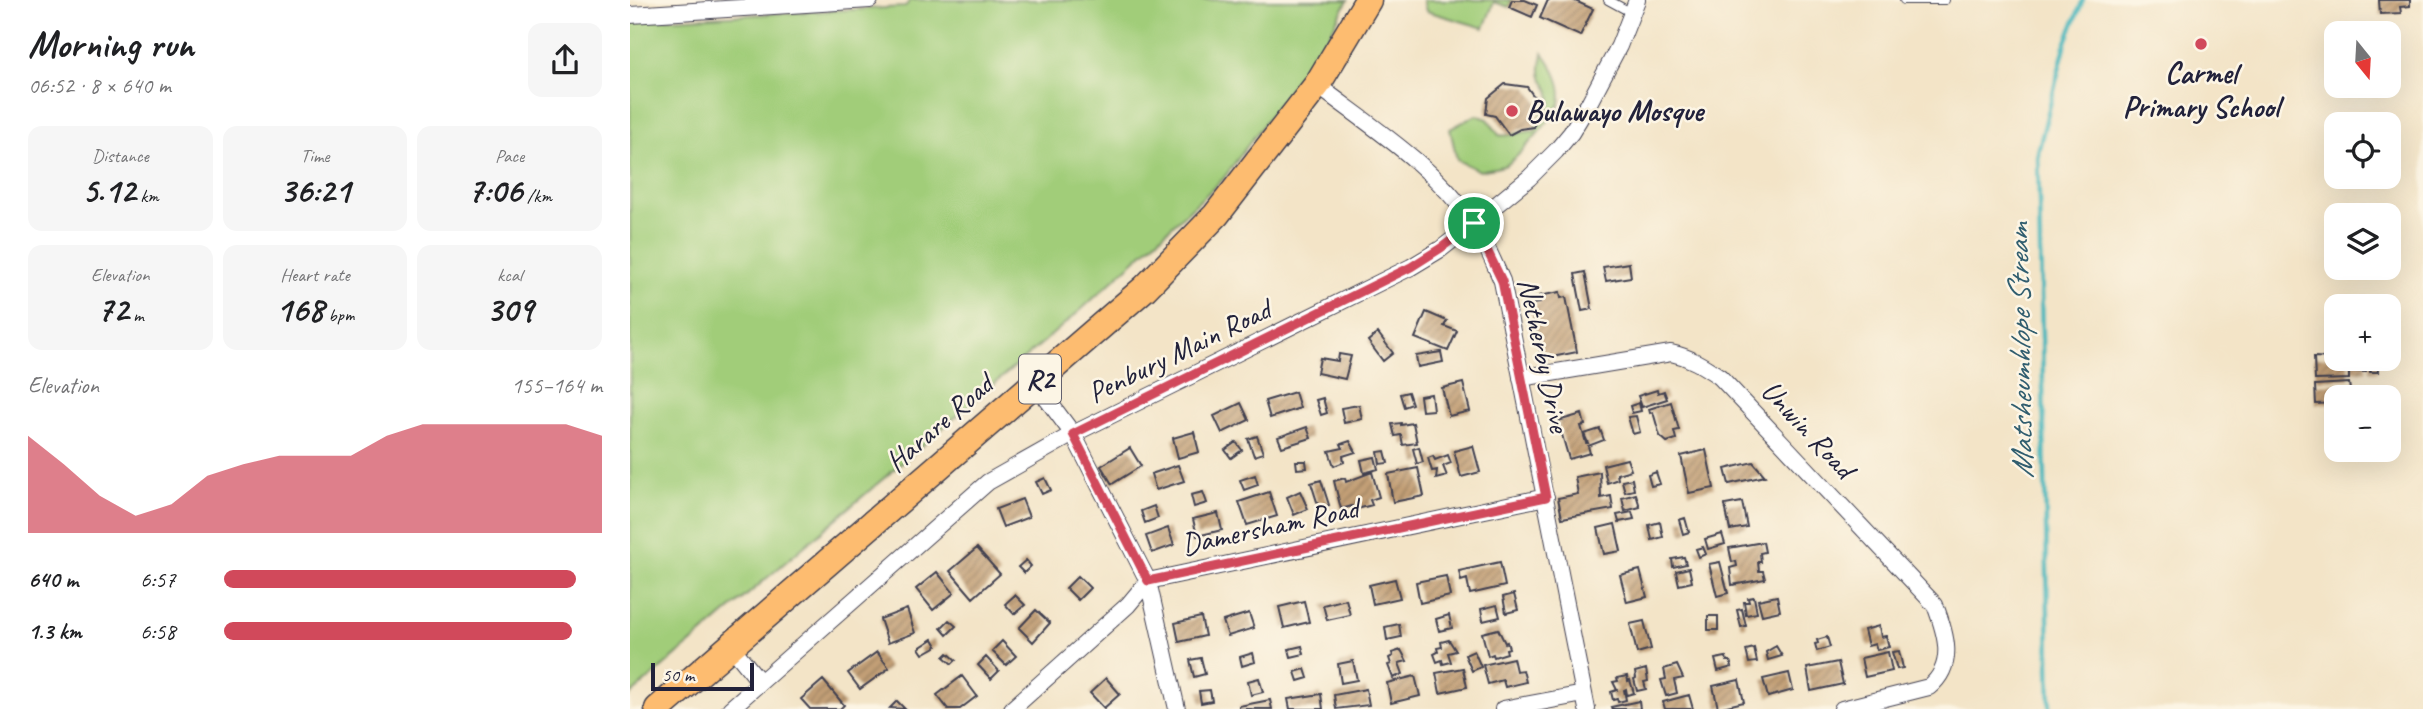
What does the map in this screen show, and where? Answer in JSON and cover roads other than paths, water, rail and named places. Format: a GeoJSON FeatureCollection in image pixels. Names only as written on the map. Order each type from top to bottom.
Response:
{"type":"FeatureCollection","features":[{"type":"Feature","properties":{"kind":"highway","name":"Harare Road"},"geometry":{"type":"LineString","coordinates":[[658,709],[1145,288],[1216,215],[1317,85],[1368,0]]}},
{"type":"Feature","properties":{"kind":"street"},"geometry":{"type":"LineString","coordinates":[[630,15],[674,6],[870,0]]}},
{"type":"Feature","properties":{"kind":"street","name":"Penbury Main Road"},"geometry":{"type":"LineString","coordinates":[[730,709],[988,482],[1073,434],[1411,267],[1474,223],[1529,178],[1571,133],[1619,46],[1634,7]]}},
{"type":"Feature","properties":{"kind":"street","name":"Netherby Drive"},"geometry":{"type":"LineString","coordinates":[[1317,85],[1441,182],[1474,223],[1502,281],[1586,702]]}},
{"type":"Feature","properties":{"kind":"street","name":"Unwin Road"},"geometry":{"type":"LineString","coordinates":[[1521,378],[1671,353],[1695,361],[1720,377],[1936,605],[1945,632],[1948,654],[1937,681],[1929,687],[1842,709]]}},
{"type":"Feature","properties":{"kind":"street"},"geometry":{"type":"LineString","coordinates":[[1035,383],[1073,434],[1148,581],[1177,709]]}},
{"type":"Feature","properties":{"kind":"street","name":"Damersham Road"},"geometry":{"type":"LineString","coordinates":[[1012,709],[1128,605],[1148,581],[1546,497]]}},
{"type":"Feature","properties":{"kind":"street"},"geometry":{"type":"LineString","coordinates":[[731,646],[760,682]]}},
{"type":"Feature","properties":{"kind":"street"},"geometry":{"type":"LineString","coordinates":[[1503,709],[1586,702]]}},
{"type":"Feature","properties":{"kind":"lane"},"geometry":{"type":"LineString","coordinates":[[1608,0],[1634,7]]}},
{"type":"Feature","properties":{"kind":"lane"},"geometry":{"type":"LineString","coordinates":[[1904,0],[1945,0]]}},
{"type":"Feature","properties":{"kind":"waterway","name":"Matsheumhlope Stream"},"geometry":{"type":"LineString","coordinates":[[2050,709],[2038,152],[2066,42],[2083,0]]}},
{"type":"Feature","properties":{"kind":"place","name":"Carmel Primary School"},"geometry":{"type":"Point","coordinates":[2201,44]}},
{"type":"Feature","properties":{"kind":"place","name":"Bulawayo Mosque"},"geometry":{"type":"Point","coordinates":[1512,111]}}]}
